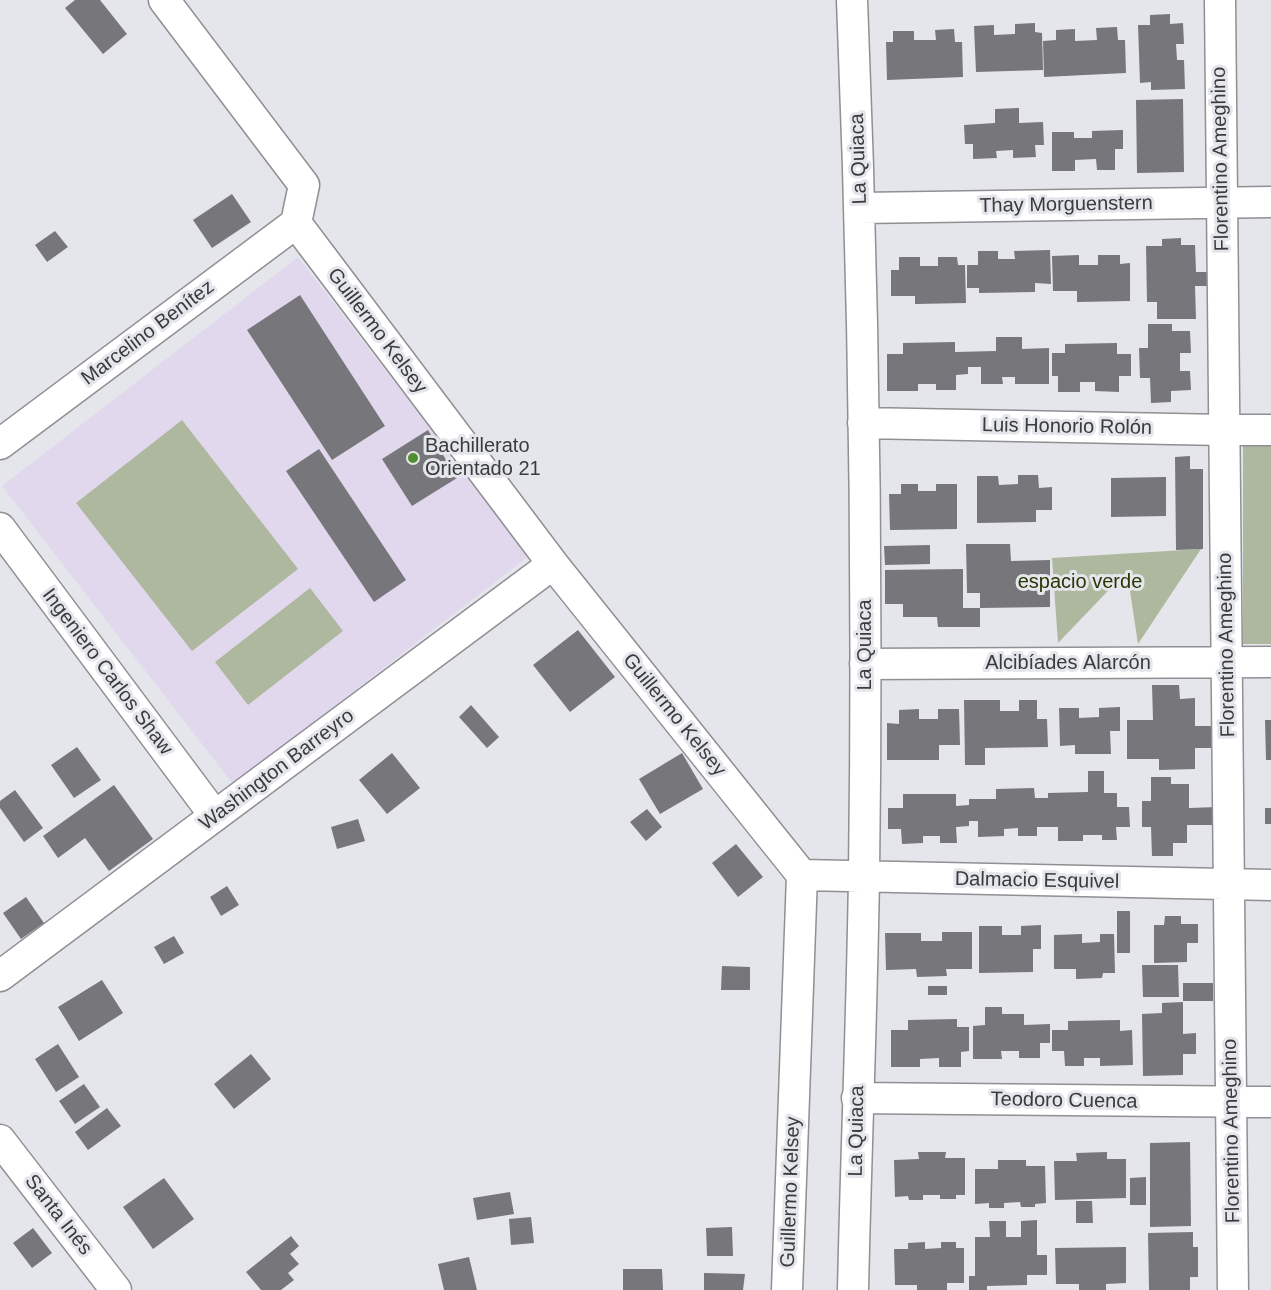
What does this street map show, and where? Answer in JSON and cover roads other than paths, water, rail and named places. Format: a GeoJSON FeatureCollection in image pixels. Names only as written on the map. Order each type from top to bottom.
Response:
{"type":"FeatureCollection","features":[{"type":"Feature","properties":{"kind":"street"},"geometry":{"type":"LineString","coordinates":[[164,0],[304,186],[296,223]]}},
{"type":"Feature","properties":{"kind":"street","name":"La Quiaca"},"geometry":{"type":"LineString","coordinates":[[852,0],[861,208],[865,664],[864,878],[853,1290]]}},
{"type":"Feature","properties":{"kind":"street","name":"Florentino Ameghino"},"geometry":{"type":"LineString","coordinates":[[1220,0],[1233,1290]]}},
{"type":"Feature","properties":{"kind":"street","name":"Thay Morguenstern"},"geometry":{"type":"LineString","coordinates":[[861,208],[1271,202]]}},
{"type":"Feature","properties":{"kind":"street","name":"Marcelino Benítez"},"geometry":{"type":"LineString","coordinates":[[0,444],[296,223]]}},
{"type":"Feature","properties":{"kind":"street","name":"Guillermo Kelsey"},"geometry":{"type":"LineString","coordinates":[[296,223],[553,564],[802,875],[787,1290]]}},
{"type":"Feature","properties":{"kind":"street","name":"Luis Honorio Rolón"},"geometry":{"type":"LineString","coordinates":[[863,423],[1271,430]]}},
{"type":"Feature","properties":{"kind":"street","name":"Ingeniero Carlos Shaw"},"geometry":{"type":"LineString","coordinates":[[0,528],[215,816]]}},
{"type":"Feature","properties":{"kind":"street","name":"Washington Barreyro"},"geometry":{"type":"LineString","coordinates":[[0,976],[553,564]]}},
{"type":"Feature","properties":{"kind":"street","name":"Alcibíades Alarcón"},"geometry":{"type":"LineString","coordinates":[[865,664],[1271,662]]}},
{"type":"Feature","properties":{"kind":"street","name":"Dalmacio Esquivel"},"geometry":{"type":"LineString","coordinates":[[802,875],[1271,885]]}},
{"type":"Feature","properties":{"kind":"street","name":"Teodoro Cuenca"},"geometry":{"type":"LineString","coordinates":[[857,1098],[1271,1102]]}},
{"type":"Feature","properties":{"kind":"street","name":"Santa Inés"},"geometry":{"type":"LineString","coordinates":[[0,1140],[116,1290]]}},
{"type":"Feature","properties":{"kind":"place","name":"Bachillerato Orientado 21"},"geometry":{"type":"Point","coordinates":[413,458]}},
{"type":"Feature","properties":{"kind":"park label","name":"espacio verde"},"geometry":{"type":"Point","coordinates":[1080,582]}}]}
